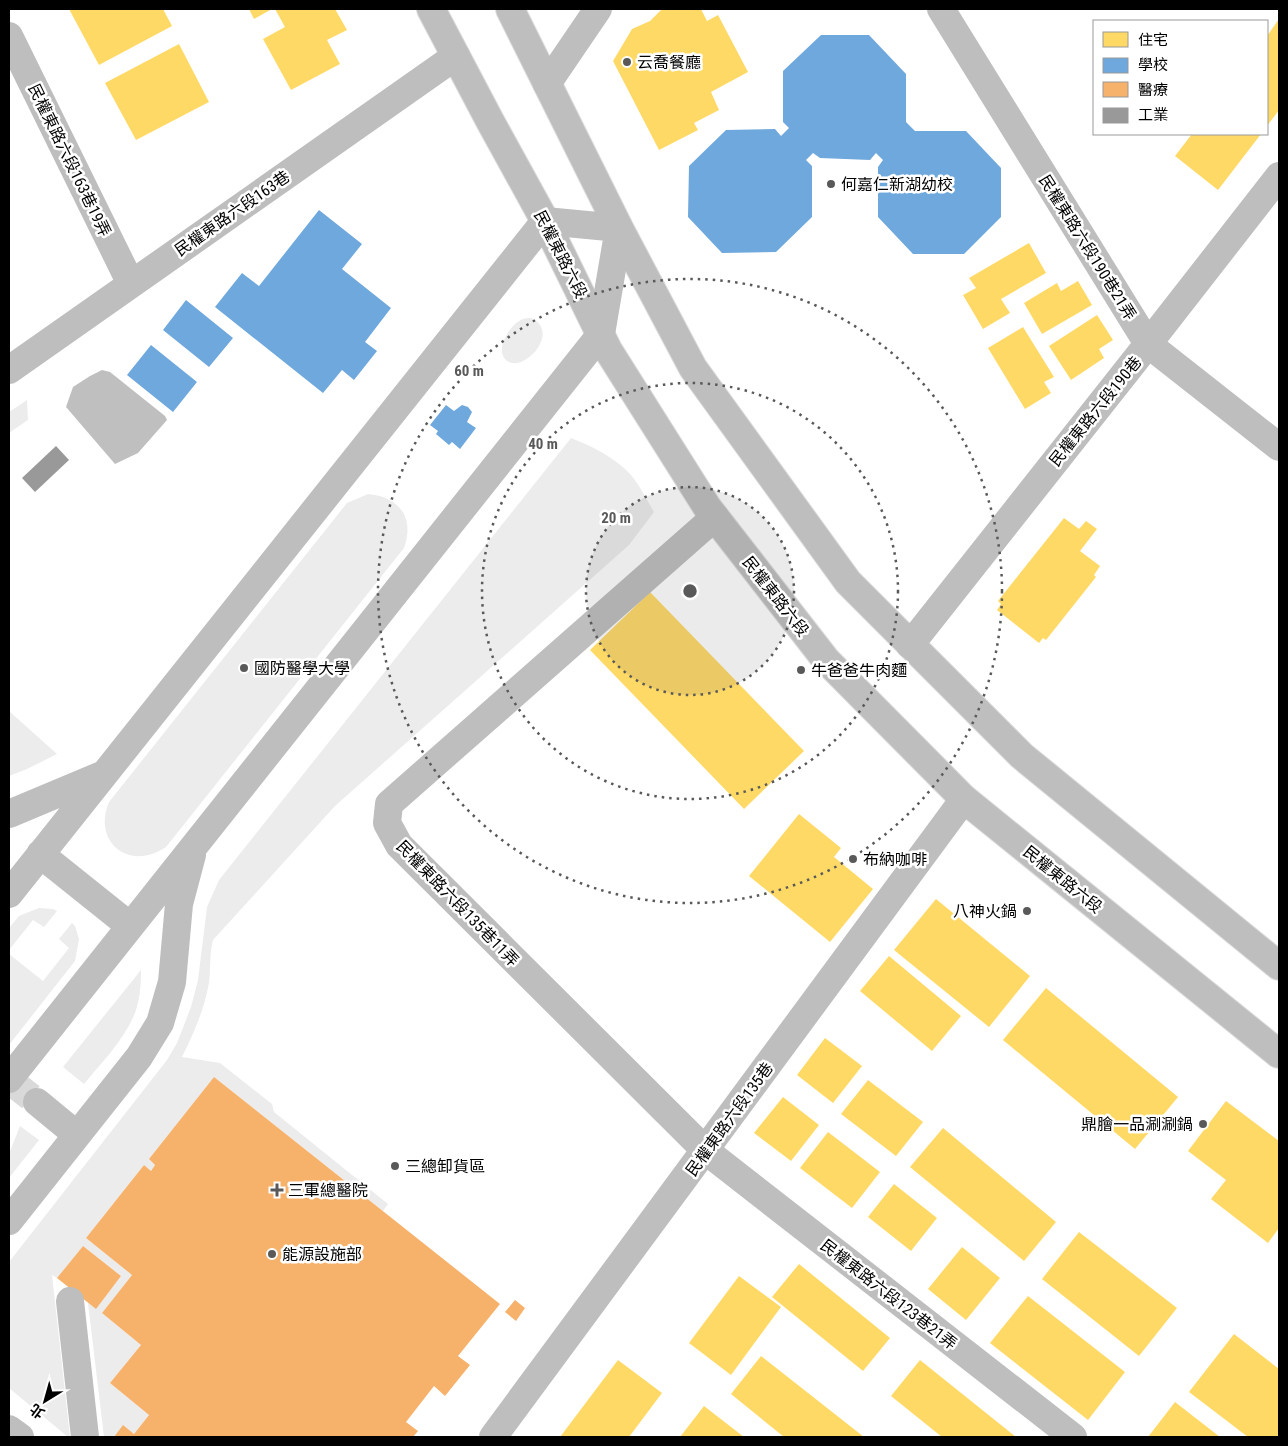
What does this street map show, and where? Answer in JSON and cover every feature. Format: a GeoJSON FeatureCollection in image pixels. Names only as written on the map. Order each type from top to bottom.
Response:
{"type":"FeatureCollection","features":[{"type":"Feature","properties":{"kind":"main road","name":"民權東路六段"},"geometry":{"type":"LineString","coordinates":[[431,9],[545,221],[608,350],[715,517],[826,660],[964,799],[1279,1054]]}},
{"type":"Feature","properties":{"kind":"main road"},"geometry":{"type":"LineString","coordinates":[[510,9],[619,228],[693,368],[848,582],[1022,756],[1279,966]]}},
{"type":"Feature","properties":{"kind":"main road"},"geometry":{"type":"LineString","coordinates":[[546,84],[598,9]]}},
{"type":"Feature","properties":{"kind":"main road","name":"民權東路六段190巷21弄"},"geometry":{"type":"LineString","coordinates":[[947,12],[1148,344],[1279,447]]}},
{"type":"Feature","properties":{"kind":"main road","name":"民權東路六段163巷19弄"},"geometry":{"type":"LineString","coordinates":[[9,36],[131,284]]}},
{"type":"Feature","properties":{"kind":"main road","name":"民權東路六段163巷"},"geometry":{"type":"LineString","coordinates":[[9,370],[456,56]]}},
{"type":"Feature","properties":{"kind":"main road","name":"民權東路六段190巷"},"geometry":{"type":"LineString","coordinates":[[910,645],[1279,176]]}},
{"type":"Feature","properties":{"kind":"main road"},"geometry":{"type":"LineString","coordinates":[[9,894],[545,221],[619,228]]}},
{"type":"Feature","properties":{"kind":"main road"},"geometry":{"type":"LineString","coordinates":[[9,1079],[601,334],[619,228]]}},
{"type":"Feature","properties":{"kind":"main road","name":"民權東路六段135巷11弄"},"geometry":{"type":"LineString","coordinates":[[706,1151],[399,845],[387,823],[389,804],[715,517]]}},
{"type":"Feature","properties":{"kind":"main road"},"geometry":{"type":"LineString","coordinates":[[9,814],[105,773]]}},
{"type":"Feature","properties":{"kind":"main road","name":"民權東路六段135巷"},"geometry":{"type":"LineString","coordinates":[[494,1437],[964,799]]}},
{"type":"Feature","properties":{"kind":"main road"},"geometry":{"type":"LineString","coordinates":[[9,1221],[139,1057],[160,1023],[172,982],[179,904],[195,844]]}},
{"type":"Feature","properties":{"kind":"main road"},"geometry":{"type":"LineString","coordinates":[[40,854],[130,926]]}},
{"type":"Feature","properties":{"kind":"main road"},"geometry":{"type":"LineString","coordinates":[[37,1102],[78,1135]]}},
{"type":"Feature","properties":{"kind":"main road","name":"民權東路六段123巷21弄"},"geometry":{"type":"LineString","coordinates":[[706,1151],[1073,1437]]}},
{"type":"Feature","properties":{"kind":"main road"},"geometry":{"type":"LineString","coordinates":[[70,1301],[85,1437]]}},
{"type":"Feature","properties":{"kind":"main road"},"geometry":{"type":"LineString","coordinates":[[9,1429],[20,1437]]}},
{"type":"Feature","properties":{"kind":"shaded area"},"geometry":{"type":"Polygon","coordinates":[[[531,318],[540,325],[543,333],[541,342],[529,358],[512,363],[505,359],[502,354],[503,343],[509,331],[518,321],[531,318]]]}},
{"type":"Feature","properties":{"kind":"shaded area"},"geometry":{"type":"Polygon","coordinates":[[[102,370],[110,372],[165,416],[167,420],[138,453],[115,464],[66,407],[73,387],[102,370]]]}},
{"type":"Feature","properties":{"kind":"shaded area"},"geometry":{"type":"Polygon","coordinates":[[[27,400],[28,420],[9,433],[9,412],[27,400]]]}},
{"type":"Feature","properties":{"kind":"shaded area"},"geometry":{"type":"Polygon","coordinates":[[[571,438],[588,445],[618,463],[631,475],[654,512],[629,545],[335,806],[213,940],[209,983],[204,1003],[182,1057],[220,1063],[272,1104],[274,1112],[388,1204],[383,1211],[214,1077],[149,1159],[155,1165],[151,1171],[144,1165],[86,1238],[132,1275],[102,1313],[141,1345],[110,1383],[149,1415],[134,1434],[123,1426],[114,1437],[104,1437],[88,1303],[96,1308],[121,1276],[83,1246],[57,1278],[52,1275],[70,1437],[68,1437],[9,1388],[9,1262],[167,1060],[177,1043],[191,1007],[198,980],[207,907],[219,880],[571,438]]]}},
{"type":"Feature","properties":{"kind":"shaded area"},"geometry":{"type":"Polygon","coordinates":[[[368,494],[388,499],[402,511],[406,518],[407,527],[404,548],[166,847],[152,854],[139,856],[127,854],[117,849],[110,840],[106,829],[105,816],[109,802],[347,503],[368,494]]]}},
{"type":"Feature","properties":{"kind":"shaded area"},"geometry":{"type":"Polygon","coordinates":[[[9,711],[57,754],[9,776],[9,711]]]}},
{"type":"Feature","properties":{"kind":"shaded area"},"geometry":{"type":"Polygon","coordinates":[[[39,908],[57,911],[44,927],[33,920],[9,950],[9,928],[19,916],[39,908]]]}},
{"type":"Feature","properties":{"kind":"shaded area"},"geometry":{"type":"Polygon","coordinates":[[[72,923],[75,926],[79,939],[75,961],[9,1045],[9,954],[43,981],[69,948],[59,939],[72,923]]]}},
{"type":"Feature","properties":{"kind":"shaded area"},"geometry":{"type":"Polygon","coordinates":[[[141,970],[138,1002],[130,1023],[112,1050],[84,1084],[63,1067],[141,970]]]}},
{"type":"Feature","properties":{"kind":"shaded area"},"geometry":{"type":"Polygon","coordinates":[[[20,1126],[39,1140],[9,1178],[9,1154],[20,1126]]]}},
{"type":"Feature","properties":{"kind":"building: 住宅"},"geometry":{"type":"Polygon","coordinates":[[[69,9],[163,9],[172,26],[99,65],[69,9]]]}},
{"type":"Feature","properties":{"kind":"building: 住宅"},"geometry":{"type":"Polygon","coordinates":[[[249,9],[272,9],[254,19],[249,9]]]}},
{"type":"Feature","properties":{"kind":"building: 住宅"},"geometry":{"type":"Polygon","coordinates":[[[275,9],[335,9],[347,30],[327,40],[340,64],[291,90],[263,39],[285,27],[275,9]]]}},
{"type":"Feature","properties":{"kind":"building: 住宅"},"geometry":{"type":"Polygon","coordinates":[[[662,9],[701,9],[707,21],[718,15],[748,72],[711,92],[719,110],[694,123],[698,130],[659,150],[613,61],[632,29],[650,21],[662,9]]]}},
{"type":"Feature","properties":{"kind":"building: 住宅"},"geometry":{"type":"Polygon","coordinates":[[[1279,19],[1279,110],[1268,125],[1268,35],[1279,19]]]}},
{"type":"Feature","properties":{"kind":"building: 住宅"},"geometry":{"type":"Polygon","coordinates":[[[179,44],[209,102],[136,140],[105,83],[179,44]]]}},
{"type":"Feature","properties":{"kind":"building: 住宅"},"geometry":{"type":"Polygon","coordinates":[[[1191,135],[1260,135],[1218,190],[1175,156],[1191,135]]]}},
{"type":"Feature","properties":{"kind":"building: 住宅"},"geometry":{"type":"Polygon","coordinates":[[[1029,243],[1046,273],[1001,299],[1010,313],[983,329],[963,295],[976,288],[969,278],[1029,243]]]}},
{"type":"Feature","properties":{"kind":"building: 住宅"},"geometry":{"type":"Polygon","coordinates":[[[1078,281],[1092,305],[1042,334],[1024,303],[1057,283],[1061,291],[1078,281]]]}},
{"type":"Feature","properties":{"kind":"building: 住宅"},"geometry":{"type":"Polygon","coordinates":[[[1097,315],[1113,340],[1099,349],[1104,358],[1071,380],[1049,346],[1097,315]]]}},
{"type":"Feature","properties":{"kind":"building: 住宅"},"geometry":{"type":"Polygon","coordinates":[[[1023,327],[1054,377],[1044,382],[1051,393],[1025,409],[988,348],[1023,327]]]}},
{"type":"Feature","properties":{"kind":"building: 住宅"},"geometry":{"type":"Polygon","coordinates":[[[1064,518],[1079,529],[1086,521],[1097,529],[1080,551],[1100,566],[1094,575],[1096,577],[1046,640],[1043,638],[1039,643],[997,610],[1001,604],[998,601],[1064,518]]]}},
{"type":"Feature","properties":{"kind":"building: 住宅"},"geometry":{"type":"Polygon","coordinates":[[[650,592],[804,751],[744,809],[590,650],[650,592]]]}},
{"type":"Feature","properties":{"kind":"building: 住宅"},"geometry":{"type":"Polygon","coordinates":[[[799,814],[841,848],[834,857],[873,889],[830,942],[749,876],[799,814]]]}},
{"type":"Feature","properties":{"kind":"building: 住宅"},"geometry":{"type":"Polygon","coordinates":[[[936,899],[1030,976],[989,1027],[894,950],[936,899]]]}},
{"type":"Feature","properties":{"kind":"building: 住宅"},"geometry":{"type":"Polygon","coordinates":[[[889,956],[961,1016],[932,1051],[860,991],[889,956]]]}},
{"type":"Feature","properties":{"kind":"building: 住宅"},"geometry":{"type":"Polygon","coordinates":[[[1046,988],[1178,1097],[1135,1149],[1003,1040],[1046,988]]]}},
{"type":"Feature","properties":{"kind":"building: 住宅"},"geometry":{"type":"Polygon","coordinates":[[[825,1038],[862,1066],[833,1103],[797,1075],[825,1038]]]}},
{"type":"Feature","properties":{"kind":"building: 住宅"},"geometry":{"type":"Polygon","coordinates":[[[868,1080],[923,1122],[896,1156],[841,1114],[868,1080]]]}},
{"type":"Feature","properties":{"kind":"building: 住宅"},"geometry":{"type":"Polygon","coordinates":[[[783,1097],[819,1125],[791,1161],[754,1133],[783,1097]]]}},
{"type":"Feature","properties":{"kind":"building: 住宅"},"geometry":{"type":"Polygon","coordinates":[[[1226,1101],[1279,1141],[1279,1228],[1268,1243],[1211,1199],[1226,1180],[1188,1151],[1226,1101]]]}},
{"type":"Feature","properties":{"kind":"building: 住宅"},"geometry":{"type":"Polygon","coordinates":[[[943,1128],[1056,1222],[1024,1261],[910,1167],[943,1128]]]}},
{"type":"Feature","properties":{"kind":"building: 住宅"},"geometry":{"type":"Polygon","coordinates":[[[828,1132],[880,1172],[852,1208],[800,1168],[828,1132]]]}},
{"type":"Feature","properties":{"kind":"building: 住宅"},"geometry":{"type":"Polygon","coordinates":[[[894,1184],[937,1218],[911,1251],[868,1217],[894,1184]]]}},
{"type":"Feature","properties":{"kind":"building: 住宅"},"geometry":{"type":"Polygon","coordinates":[[[1079,1232],[1177,1308],[1139,1356],[1042,1279],[1079,1232]]]}},
{"type":"Feature","properties":{"kind":"building: 住宅"},"geometry":{"type":"Polygon","coordinates":[[[962,1247],[1000,1278],[966,1320],[928,1289],[962,1247]]]}},
{"type":"Feature","properties":{"kind":"building: 住宅"},"geometry":{"type":"Polygon","coordinates":[[[799,1264],[890,1338],[863,1371],[772,1297],[799,1264]]]}},
{"type":"Feature","properties":{"kind":"building: 住宅"},"geometry":{"type":"Polygon","coordinates":[[[739,1276],[781,1307],[731,1375],[689,1343],[739,1276]]]}},
{"type":"Feature","properties":{"kind":"building: 住宅"},"geometry":{"type":"Polygon","coordinates":[[[1028,1296],[1125,1372],[1088,1420],[990,1343],[1028,1296]]]}},
{"type":"Feature","properties":{"kind":"building: 住宅"},"geometry":{"type":"Polygon","coordinates":[[[1234,1334],[1279,1369],[1279,1437],[1248,1437],[1189,1392],[1234,1334]]]}},
{"type":"Feature","properties":{"kind":"building: 住宅"},"geometry":{"type":"Polygon","coordinates":[[[761,1356],[864,1437],[784,1437],[731,1394],[761,1356]]]}},
{"type":"Feature","properties":{"kind":"building: 住宅"},"geometry":{"type":"Polygon","coordinates":[[[618,1360],[662,1393],[629,1437],[560,1437],[618,1360]]]}},
{"type":"Feature","properties":{"kind":"building: 住宅"},"geometry":{"type":"Polygon","coordinates":[[[920,1360],[1016,1437],[942,1437],[891,1396],[920,1360]]]}},
{"type":"Feature","properties":{"kind":"building: 住宅"},"geometry":{"type":"Polygon","coordinates":[[[1175,1402],[1220,1437],[1148,1437],[1175,1402]]]}},
{"type":"Feature","properties":{"kind":"building: 住宅"},"geometry":{"type":"Polygon","coordinates":[[[704,1406],[744,1437],[680,1437],[704,1406]]]}},
{"type":"Feature","properties":{"kind":"building: 學校"},"geometry":{"type":"Polygon","coordinates":[[[821,35],[869,35],[906,74],[906,122],[915,131],[966,131],[1001,168],[1001,217],[964,254],[913,254],[878,217],[878,167],[883,160],[876,153],[870,160],[820,158],[813,153],[806,160],[812,166],[812,217],[776,252],[722,253],[688,217],[689,166],[726,130],[775,129],[781,136],[789,128],[783,122],[783,71],[821,35]]]}},
{"type":"Feature","properties":{"kind":"building: 學校"},"geometry":{"type":"Polygon","coordinates":[[[319,210],[362,244],[342,269],[391,308],[365,342],[377,351],[354,380],[342,370],[323,393],[215,307],[242,273],[259,286],[319,210]]]}},
{"type":"Feature","properties":{"kind":"building: 學校"},"geometry":{"type":"Polygon","coordinates":[[[186,300],[233,338],[209,367],[163,330],[186,300]]]}},
{"type":"Feature","properties":{"kind":"building: 學校"},"geometry":{"type":"Polygon","coordinates":[[[151,345],[197,382],[173,412],[127,375],[151,345]]]}},
{"type":"Feature","properties":{"kind":"building: 學校"},"geometry":{"type":"Polygon","coordinates":[[[446,405],[454,411],[462,405],[468,407],[472,412],[467,422],[476,428],[460,449],[452,442],[449,445],[436,434],[438,431],[430,425],[446,405]]]}},
{"type":"Feature","properties":{"kind":"building: 醫療","name":"能源設施部"},"geometry":{"type":"Polygon","coordinates":[[[214,1077],[500,1304],[458,1356],[470,1365],[445,1396],[434,1386],[406,1422],[418,1431],[413,1437],[114,1437],[123,1425],[134,1434],[149,1415],[110,1383],[141,1345],[102,1313],[132,1275],[86,1238],[144,1165],[151,1171],[155,1165],[149,1159],[214,1077]]]}},
{"type":"Feature","properties":{"kind":"building: 醫療"},"geometry":{"type":"Polygon","coordinates":[[[83,1246],[121,1276],[96,1309],[57,1278],[83,1246]]]}},
{"type":"Feature","properties":{"kind":"building: 醫療"},"geometry":{"type":"Polygon","coordinates":[[[515,1300],[525,1308],[516,1321],[505,1312],[515,1300]]]}},
{"type":"Feature","properties":{"kind":"building: 工業"},"geometry":{"type":"Polygon","coordinates":[[[56,446],[69,460],[35,492],[22,478],[56,446]]]}},
{"type":"Feature","properties":{"kind":"tunnel"},"geometry":{"type":"LineString","coordinates":[[9,1080],[37,1102]]}},
{"type":"Feature","properties":{"kind":"place","name":"云喬餐廳"},"geometry":{"type":"Point","coordinates":[627,62]}},
{"type":"Feature","properties":{"kind":"place","name":"何嘉仁新湖幼校"},"geometry":{"type":"Point","coordinates":[831,184]}},
{"type":"Feature","properties":{"kind":"place","name":"國防醫學大學"},"geometry":{"type":"Point","coordinates":[244,668]}},
{"type":"Feature","properties":{"kind":"place","name":"牛爸爸牛肉麵"},"geometry":{"type":"Point","coordinates":[801,670]}},
{"type":"Feature","properties":{"kind":"place","name":"布納咖啡"},"geometry":{"type":"Point","coordinates":[853,859]}},
{"type":"Feature","properties":{"kind":"place","name":"八神火鍋"},"geometry":{"type":"Point","coordinates":[1027,911]}},
{"type":"Feature","properties":{"kind":"place","name":"鼎膾一品涮涮鍋"},"geometry":{"type":"Point","coordinates":[1203,1124]}},
{"type":"Feature","properties":{"kind":"place","name":"三總卸貨區"},"geometry":{"type":"Point","coordinates":[395,1166]}},
{"type":"Feature","properties":{"kind":"place","name":"三軍總醫院"},"geometry":{"type":"Point","coordinates":[277,1190]}},
{"type":"Feature","properties":{"kind":"place","name":"能源設施部"},"geometry":{"type":"Point","coordinates":[272,1254]}}]}
